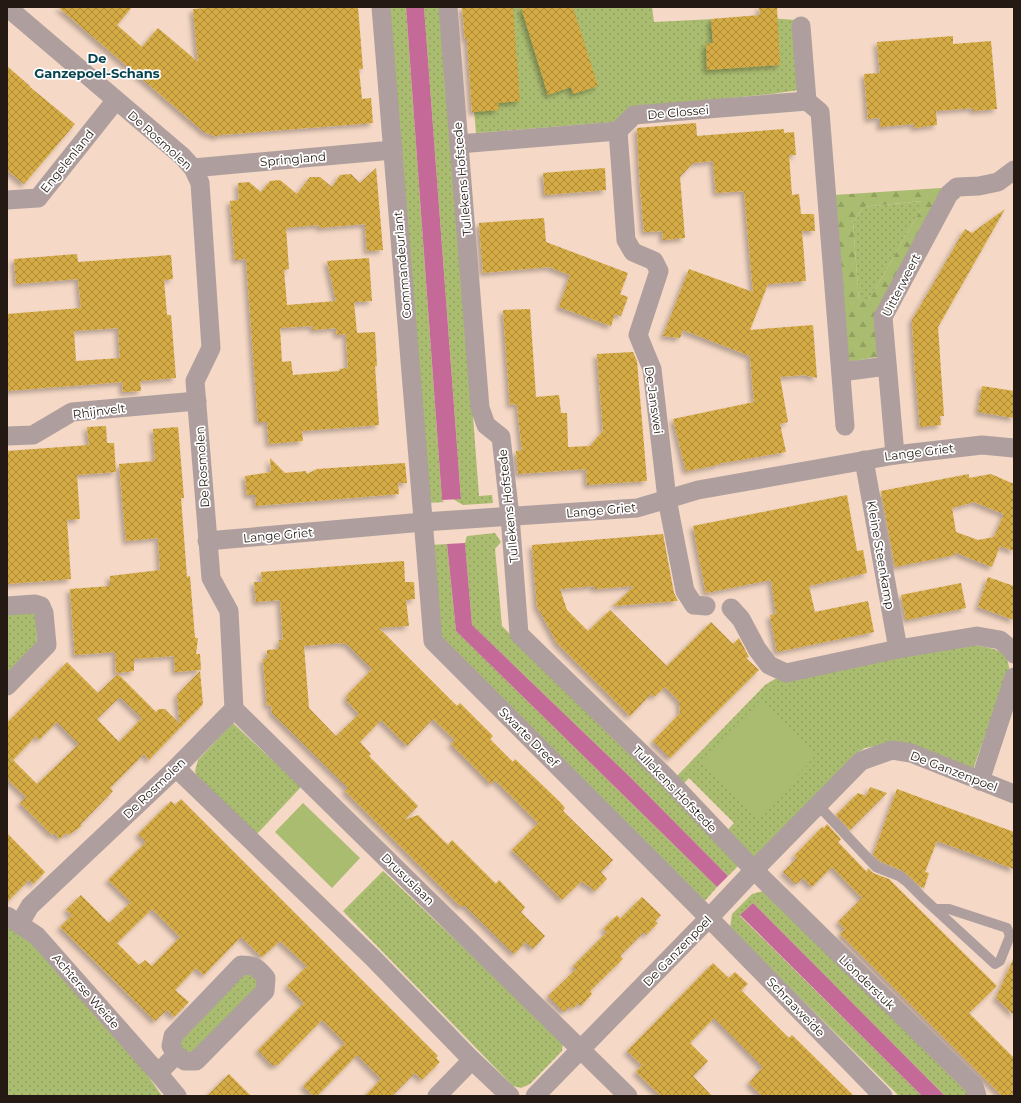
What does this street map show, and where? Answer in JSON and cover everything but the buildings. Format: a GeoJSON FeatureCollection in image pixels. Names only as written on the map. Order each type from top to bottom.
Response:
{"type":"FeatureCollection","features":[{"type":"Feature","properties":{"kind":"street","name":"De Rosmolen"},"geometry":{"type":"LineString","coordinates":[[7,7],[182,156],[194,168],[200,183],[211,348],[195,381],[211,578],[229,611],[234,709],[176,768],[30,906],[13,919]]}},
{"type":"Feature","properties":{"kind":"street","name":"Commandeurlant"},"geometry":{"type":"LineString","coordinates":[[381,7],[423,522]]}},
{"type":"Feature","properties":{"kind":"street","name":"Tullekens Hofstede"},"geometry":{"type":"LineString","coordinates":[[448,7],[480,408],[486,425],[501,437],[510,516],[519,634],[665,776],[754,870]]}},
{"type":"Feature","properties":{"kind":"street"},"geometry":{"type":"LineString","coordinates":[[801,26],[807,101],[820,112],[845,426]]}},
{"type":"Feature","properties":{"kind":"street","name":"Engelenland"},"geometry":{"type":"LineString","coordinates":[[7,200],[38,198],[116,100]]}},
{"type":"Feature","properties":{"kind":"street","name":"De Clossei"},"geometry":{"type":"LineString","coordinates":[[618,131],[634,115],[807,101]]}},
{"type":"Feature","properties":{"kind":"street"},"geometry":{"type":"LineString","coordinates":[[459,144],[618,131]]}},
{"type":"Feature","properties":{"kind":"street","name":"De Janswei"},"geometry":{"type":"LineString","coordinates":[[618,131],[626,240],[633,252],[654,261],[659,271],[638,334],[652,369],[667,499]]}},
{"type":"Feature","properties":{"kind":"street","name":"Springland"},"geometry":{"type":"LineString","coordinates":[[194,168],[393,150]]}},
{"type":"Feature","properties":{"kind":"street","name":"Uitterweert"},"geometry":{"type":"LineString","coordinates":[[895,455],[882,317],[949,194],[956,187],[979,186],[998,182],[1014,170]]}},
{"type":"Feature","properties":{"kind":"street"},"geometry":{"type":"LineString","coordinates":[[841,372],[887,366]]}},
{"type":"Feature","properties":{"kind":"street","name":"Rhijnvelt"},"geometry":{"type":"LineString","coordinates":[[7,436],[33,435],[72,412],[197,401]]}},
{"type":"Feature","properties":{"kind":"street","name":"Lange Griet"},"geometry":{"type":"LineString","coordinates":[[208,541],[423,522],[636,508],[698,490],[895,455],[982,445],[1014,448]]}},
{"type":"Feature","properties":{"kind":"street","name":"Kleine Steenkamp"},"geometry":{"type":"LineString","coordinates":[[864,460],[898,649]]}},
{"type":"Feature","properties":{"kind":"street"},"geometry":{"type":"LineString","coordinates":[[667,499],[685,591],[694,605],[706,606]]}},
{"type":"Feature","properties":{"kind":"street","name":"Swarte Dreef"},"geometry":{"type":"LineString","coordinates":[[423,522],[433,641],[709,918]]}},
{"type":"Feature","properties":{"kind":"street"},"geometry":{"type":"LineString","coordinates":[[7,606],[35,604],[41,606],[44,613],[47,645],[7,686]]}},
{"type":"Feature","properties":{"kind":"street"},"geometry":{"type":"LineString","coordinates":[[731,608],[741,619],[757,649],[769,665],[786,673],[799,676],[898,649],[977,636],[1000,640],[1013,651],[1014,654]]}},
{"type":"Feature","properties":{"kind":"street"},"geometry":{"type":"LineString","coordinates":[[980,781],[1014,677]]}},
{"type":"Feature","properties":{"kind":"street","name":"Drususlaan"},"geometry":{"type":"LineString","coordinates":[[234,709],[582,1050]]}},
{"type":"Feature","properties":{"kind":"street","name":"De Ganzenpoel"},"geometry":{"type":"LineString","coordinates":[[536,1096],[861,761],[892,750],[911,753],[1014,794]]}},
{"type":"Feature","properties":{"kind":"street"},"geometry":{"type":"LineString","coordinates":[[176,768],[372,957],[472,1060],[510,1096]]}},
{"type":"Feature","properties":{"kind":"street","name":"Lionderstuk"},"geometry":{"type":"LineString","coordinates":[[754,870],[974,1086],[976,1096]]}},
{"type":"Feature","properties":{"kind":"street","name":"Schraaweide"},"geometry":{"type":"LineString","coordinates":[[709,918],[883,1096]]}},
{"type":"Feature","properties":{"kind":"street","name":"Achterse Weide"},"geometry":{"type":"LineString","coordinates":[[13,919],[37,936],[177,1096]]}},
{"type":"Feature","properties":{"kind":"street"},"geometry":{"type":"LineString","coordinates":[[241,965],[251,965],[260,970],[266,978],[265,990],[196,1061],[184,1061],[176,1055],[171,1046],[173,1036],[241,965]]}},
{"type":"Feature","properties":{"kind":"street"},"geometry":{"type":"LineString","coordinates":[[582,1050],[628,1096]]}},
{"type":"Feature","properties":{"kind":"street"},"geometry":{"type":"LineString","coordinates":[[158,1073],[176,1055]]}},
{"type":"Feature","properties":{"kind":"street"},"geometry":{"type":"LineString","coordinates":[[437,1096],[472,1060]]}},
{"type":"Feature","properties":{"kind":"lane"},"geometry":{"type":"LineString","coordinates":[[818,805],[876,867],[899,876],[907,882],[935,909],[995,964],[1000,961],[1010,936],[1007,928],[949,909],[935,909]]}},
{"type":"Feature","properties":{"kind":"green space"},"geometry":{"type":"Polygon","coordinates":[[[390,7],[406,7],[442,500],[444,502],[427,503],[390,7]]]}},
{"type":"Feature","properties":{"kind":"green space"},"geometry":{"type":"Polygon","coordinates":[[[424,7],[442,7],[479,496],[492,495],[493,503],[463,505],[453,499],[461,498],[424,7]]]}},
{"type":"Feature","properties":{"kind":"green space"},"geometry":{"type":"Polygon","coordinates":[[[465,7],[652,7],[654,22],[755,17],[796,20],[799,90],[687,102],[614,122],[476,133],[465,7]]]}},
{"type":"Feature","properties":{"kind":"green space"},"geometry":{"type":"Polygon","coordinates":[[[941,188],[943,191],[877,357],[848,362],[834,195],[941,188]],[[921,201],[863,207],[853,223],[859,300],[869,300],[921,209],[921,201]]]}},
{"type":"Feature","properties":{"kind":"green space"},"geometry":{"type":"Polygon","coordinates":[[[922,201],[921,209],[869,300],[859,300],[853,223],[863,207],[922,201]]]}},
{"type":"Feature","properties":{"kind":"green space"},"geometry":{"type":"Polygon","coordinates":[[[495,533],[501,542],[495,549],[502,626],[740,864],[728,876],[630,777],[472,625],[465,543],[467,536],[495,533]]]}},
{"type":"Feature","properties":{"kind":"green space"},"geometry":{"type":"Polygon","coordinates":[[[447,544],[456,631],[717,887],[704,902],[441,642],[431,545],[447,544]]]}},
{"type":"Feature","properties":{"kind":"green space"},"geometry":{"type":"Polygon","coordinates":[[[36,613],[37,646],[7,676],[7,614],[36,613]]]}},
{"type":"Feature","properties":{"kind":"green space"},"geometry":{"type":"Polygon","coordinates":[[[957,645],[992,648],[1003,654],[1007,659],[1009,667],[972,772],[881,745],[865,748],[855,754],[753,859],[725,833],[734,823],[689,778],[683,784],[676,777],[765,685],[775,679],[957,645]]]}},
{"type":"Feature","properties":{"kind":"green space"},"geometry":{"type":"Polygon","coordinates":[[[760,701],[817,754],[759,817],[702,765],[760,701]]]}},
{"type":"Feature","properties":{"kind":"green space"},"geometry":{"type":"Polygon","coordinates":[[[233,723],[301,787],[256,835],[199,781],[195,771],[198,760],[233,723]]]}},
{"type":"Feature","properties":{"kind":"green space"},"geometry":{"type":"Polygon","coordinates":[[[303,803],[360,858],[332,888],[275,832],[303,803]]]}},
{"type":"Feature","properties":{"kind":"green space"},"geometry":{"type":"Polygon","coordinates":[[[383,871],[563,1042],[562,1051],[530,1084],[521,1088],[513,1086],[343,911],[383,871]]]}},
{"type":"Feature","properties":{"kind":"green space"},"geometry":{"type":"Polygon","coordinates":[[[767,890],[967,1089],[968,1096],[945,1096],[753,903],[740,916],[922,1096],[899,1096],[730,928],[732,914],[752,894],[767,890]]]}},
{"type":"Feature","properties":{"kind":"green space"},"geometry":{"type":"Polygon","coordinates":[[[7,924],[26,935],[122,1038],[162,1096],[7,1096],[7,924]]]}},
{"type":"Feature","properties":{"kind":"green space"},"geometry":{"type":"Polygon","coordinates":[[[242,972],[250,973],[258,980],[257,989],[194,1054],[181,1049],[179,1038],[242,972]]]}},
{"type":"Feature","properties":{"kind":"shaded area"},"geometry":{"type":"Polygon","coordinates":[[[406,7],[424,7],[461,499],[442,500],[406,7]]]}},
{"type":"Feature","properties":{"kind":"shaded area"},"geometry":{"type":"Polygon","coordinates":[[[465,543],[472,625],[630,777],[728,876],[717,887],[456,631],[447,544],[465,543]]]}},
{"type":"Feature","properties":{"kind":"shaded area"},"geometry":{"type":"Polygon","coordinates":[[[753,903],[945,1096],[922,1096],[740,915],[753,903]]]}},
{"type":"Feature","properties":{"kind":"district","name":"De Ganzepoel-Schans"},"geometry":{"type":"Point","coordinates":[97,66]}}]}
